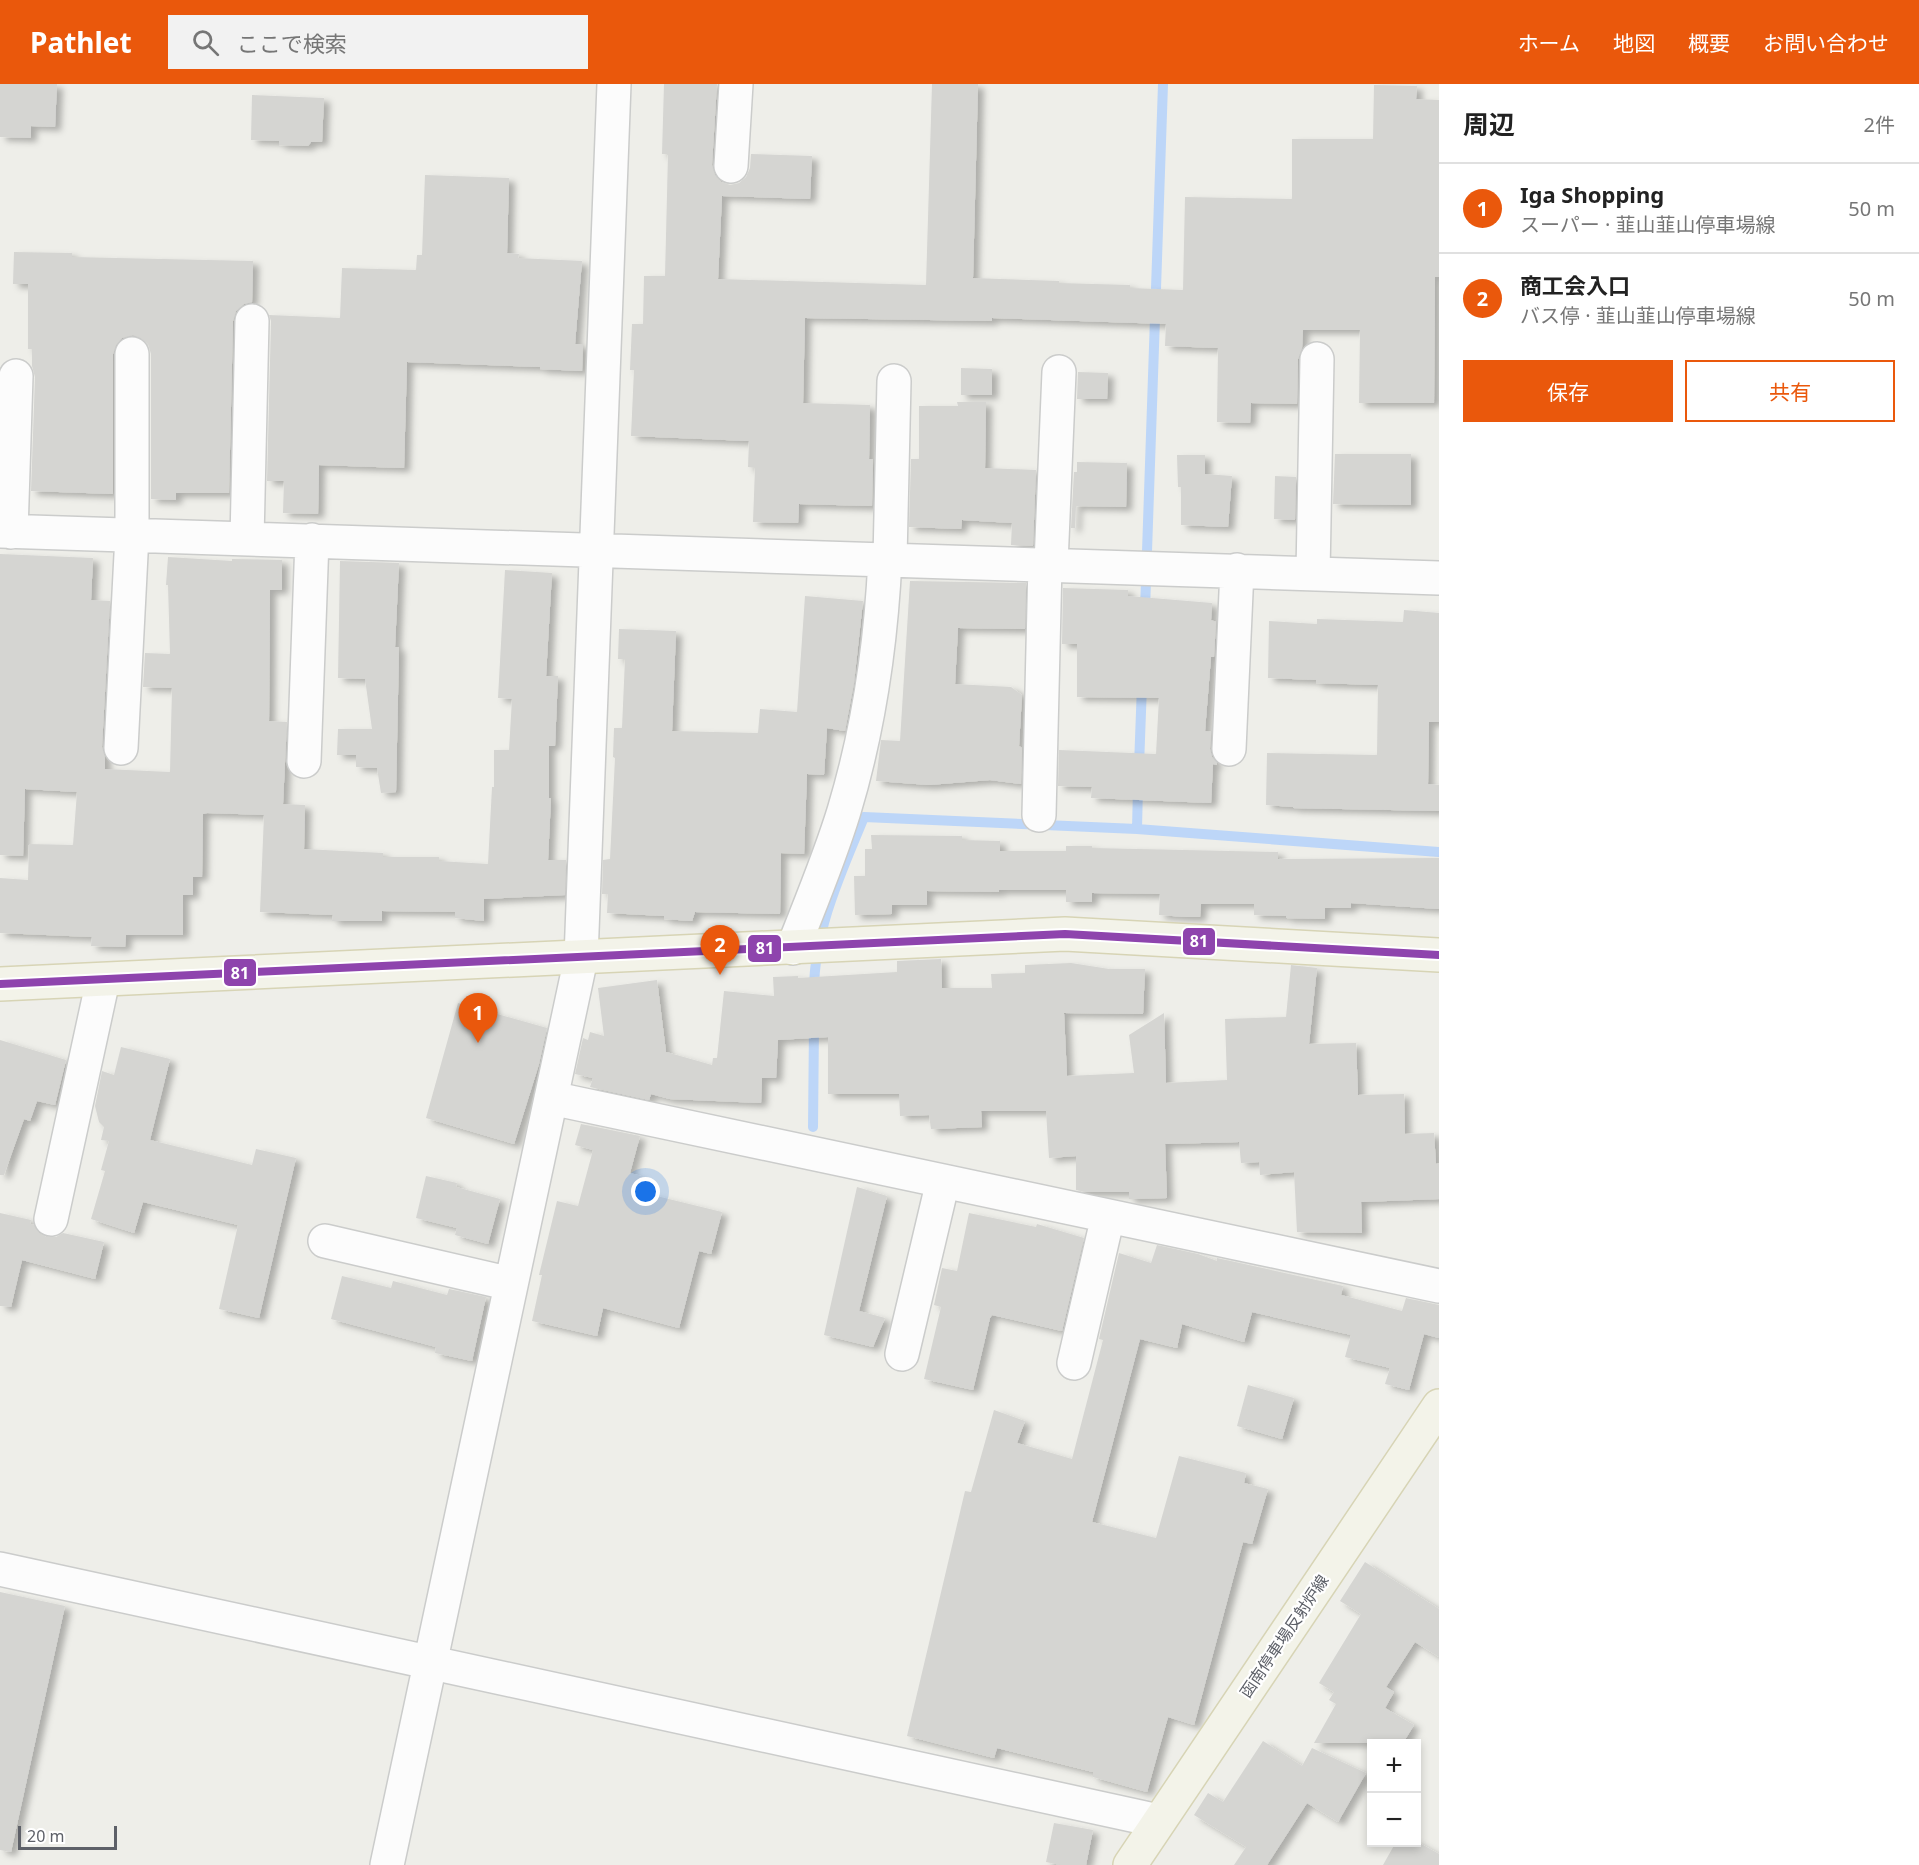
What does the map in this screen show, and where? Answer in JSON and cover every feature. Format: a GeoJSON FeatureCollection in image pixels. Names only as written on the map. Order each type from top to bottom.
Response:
{"type":"FeatureCollection","features":[{"type":"Feature","properties":{"kind":"main road"},"geometry":{"type":"LineString","coordinates":[[0,984],[1065,934],[1439,956]]}},
{"type":"Feature","properties":{"kind":"main road","name":"函南停車場反射炉線"},"geometry":{"type":"LineString","coordinates":[[1130,1865],[1439,1406]]}},
{"type":"Feature","properties":{"kind":"street"},"geometry":{"type":"LineString","coordinates":[[387,1865],[581,958],[614,84]]}},
{"type":"Feature","properties":{"kind":"street"},"geometry":{"type":"LineString","coordinates":[[731,166],[736,84]]}},
{"type":"Feature","properties":{"kind":"street"},"geometry":{"type":"LineString","coordinates":[[247,538],[252,321]]}},
{"type":"Feature","properties":{"kind":"street"},"geometry":{"type":"LineString","coordinates":[[121,748],[132,535],[132,354]]}},
{"type":"Feature","properties":{"kind":"street"},"geometry":{"type":"LineString","coordinates":[[1313,573],[1317,359]]}},
{"type":"Feature","properties":{"kind":"street"},"geometry":{"type":"LineString","coordinates":[[1039,815],[1048,564],[1059,372]]}},
{"type":"Feature","properties":{"kind":"street"},"geometry":{"type":"LineString","coordinates":[[16,376],[5,532],[312,540],[1439,578]]}},
{"type":"Feature","properties":{"kind":"street"},"geometry":{"type":"LineString","coordinates":[[793,948],[829,858],[862,743],[880,639],[888,559],[894,381]]}},
{"type":"Feature","properties":{"kind":"street"},"geometry":{"type":"LineString","coordinates":[[304,761],[312,540]]}},
{"type":"Feature","properties":{"kind":"street"},"geometry":{"type":"LineString","coordinates":[[1229,749],[1237,570]]}},
{"type":"Feature","properties":{"kind":"street"},"geometry":{"type":"LineString","coordinates":[[51,1219],[103,980]]}},
{"type":"Feature","properties":{"kind":"street"},"geometry":{"type":"LineString","coordinates":[[551,1098],[1439,1286]]}},
{"type":"Feature","properties":{"kind":"street"},"geometry":{"type":"LineString","coordinates":[[902,1354],[943,1181]]}},
{"type":"Feature","properties":{"kind":"street"},"geometry":{"type":"LineString","coordinates":[[1074,1363],[1108,1216]]}},
{"type":"Feature","properties":{"kind":"street"},"geometry":{"type":"LineString","coordinates":[[325,1241],[511,1284]]}},
{"type":"Feature","properties":{"kind":"street"},"geometry":{"type":"LineString","coordinates":[[0,1569],[1160,1821]]}},
{"type":"Feature","properties":{"kind":"building"},"geometry":{"type":"Polygon","coordinates":[[[0,84],[57,84],[55,127],[31,126],[31,138],[0,137],[0,84]]]}},
{"type":"Feature","properties":{"kind":"building"},"geometry":{"type":"Polygon","coordinates":[[[664,84],[717,84],[712,165],[715,175],[721,182],[730,185],[739,183],[746,177],[750,168],[751,154],[812,156],[810,199],[722,196],[718,279],[926,285],[932,84],[978,84],[973,278],[1130,285],[1130,288],[1183,290],[1185,197],[1292,199],[1292,139],[1373,139],[1374,85],[1417,86],[1416,99],[1439,100],[1439,277],[1435,277],[1434,403],[1359,403],[1360,330],[1303,330],[1302,348],[1298,359],[1297,404],[1251,403],[1250,423],[1217,422],[1218,348],[1165,346],[1166,324],[992,318],[992,321],[805,318],[803,403],[870,405],[869,459],[873,459],[872,506],[799,504],[798,523],[753,522],[755,468],[748,467],[749,441],[631,436],[634,370],[630,370],[632,324],[643,324],[644,276],[665,276],[668,154],[662,154],[664,84]]]}},
{"type":"Feature","properties":{"kind":"building"},"geometry":{"type":"Polygon","coordinates":[[[252,95],[324,98],[322,142],[311,142],[308,146],[279,145],[279,141],[251,140],[252,95]]]}},
{"type":"Feature","properties":{"kind":"building"},"geometry":{"type":"Polygon","coordinates":[[[425,175],[509,178],[507,253],[519,254],[518,258],[582,261],[575,344],[583,344],[582,371],[540,369],[540,367],[407,362],[404,468],[319,465],[318,514],[283,513],[284,481],[267,481],[271,321],[269,315],[340,318],[342,268],[416,270],[417,255],[422,255],[425,175]]]}},
{"type":"Feature","properties":{"kind":"building"},"geometry":{"type":"Polygon","coordinates":[[[14,252],[72,253],[72,257],[253,261],[252,302],[244,304],[236,311],[233,321],[229,493],[176,493],[176,500],[151,499],[151,354],[148,344],[133,335],[122,338],[113,354],[113,494],[31,491],[35,377],[32,366],[32,349],[28,349],[28,284],[13,284],[14,252]]]}},
{"type":"Feature","properties":{"kind":"building"},"geometry":{"type":"Polygon","coordinates":[[[961,368],[992,369],[992,395],[961,395],[961,368]]]}},
{"type":"Feature","properties":{"kind":"building"},"geometry":{"type":"Polygon","coordinates":[[[1078,372],[1108,373],[1107,399],[1077,399],[1078,372]]]}},
{"type":"Feature","properties":{"kind":"building"},"geometry":{"type":"Polygon","coordinates":[[[957,402],[986,402],[985,468],[1036,470],[1033,546],[1011,545],[1012,523],[962,520],[961,529],[909,527],[911,459],[919,459],[919,406],[958,406],[957,402]]]}},
{"type":"Feature","properties":{"kind":"building"},"geometry":{"type":"Polygon","coordinates":[[[1335,454],[1411,454],[1411,505],[1333,504],[1335,454]]]}},
{"type":"Feature","properties":{"kind":"building"},"geometry":{"type":"Polygon","coordinates":[[[1177,455],[1205,455],[1205,474],[1232,476],[1228,527],[1181,525],[1181,487],[1178,487],[1177,455]]]}},
{"type":"Feature","properties":{"kind":"building"},"geometry":{"type":"Polygon","coordinates":[[[1077,462],[1127,463],[1126,507],[1076,506],[1075,528],[1071,528],[1074,472],[1077,472],[1077,462]]]}},
{"type":"Feature","properties":{"kind":"building"},"geometry":{"type":"Polygon","coordinates":[[[1275,476],[1296,477],[1295,520],[1274,519],[1275,476]]]}},
{"type":"Feature","properties":{"kind":"building"},"geometry":{"type":"Polygon","coordinates":[[[0,554],[93,558],[91,600],[110,601],[102,747],[105,769],[170,772],[172,688],[143,687],[145,653],[170,654],[168,585],[166,585],[168,557],[232,561],[232,559],[282,560],[282,590],[270,590],[269,721],[287,722],[283,804],[305,805],[304,849],[383,853],[383,857],[439,857],[439,861],[488,864],[492,787],[494,787],[494,750],[509,750],[512,699],[498,698],[505,570],[552,573],[546,676],[558,676],[555,746],[549,746],[549,798],[551,798],[548,860],[566,860],[565,895],[484,899],[484,921],[455,918],[455,912],[382,911],[382,921],[332,921],[333,915],[260,912],[264,815],[207,813],[203,814],[202,877],[193,877],[193,895],[183,895],[183,935],[126,935],[125,947],[91,946],[92,937],[0,933],[0,878],[28,880],[29,844],[73,845],[77,792],[25,789],[23,856],[0,855],[0,554]]]}},
{"type":"Feature","properties":{"kind":"building"},"geometry":{"type":"Polygon","coordinates":[[[340,561],[399,563],[395,647],[399,647],[396,792],[381,793],[377,768],[356,767],[356,755],[337,755],[338,729],[372,729],[365,679],[338,678],[340,561]]]}},
{"type":"Feature","properties":{"kind":"building"},"geometry":{"type":"Polygon","coordinates":[[[910,581],[1026,583],[1025,629],[958,628],[955,684],[1011,687],[1022,695],[1019,746],[1022,748],[1021,784],[990,780],[929,785],[876,781],[881,740],[900,741],[910,581]]]}},
{"type":"Feature","properties":{"kind":"building"},"geometry":{"type":"Polygon","coordinates":[[[1063,588],[1128,590],[1128,596],[1212,603],[1211,620],[1216,622],[1205,731],[1211,732],[1210,749],[1217,763],[1217,765],[1213,764],[1211,803],[1091,798],[1092,787],[1058,786],[1059,750],[1156,754],[1159,698],[1077,697],[1077,644],[1062,644],[1063,588]]]}},
{"type":"Feature","properties":{"kind":"building"},"geometry":{"type":"Polygon","coordinates":[[[805,596],[863,601],[854,683],[845,731],[827,728],[824,775],[807,774],[804,854],[781,853],[780,914],[695,912],[692,921],[664,919],[664,916],[607,913],[608,894],[602,894],[603,860],[610,859],[615,758],[613,757],[614,728],[622,728],[625,659],[618,659],[619,629],[676,631],[672,731],[758,733],[760,709],[797,712],[805,596]]]}},
{"type":"Feature","properties":{"kind":"building"},"geometry":{"type":"Polygon","coordinates":[[[1404,610],[1439,613],[1439,722],[1429,722],[1428,784],[1439,785],[1439,811],[1293,808],[1266,805],[1267,753],[1377,755],[1378,685],[1316,683],[1316,680],[1268,678],[1269,621],[1317,624],[1317,619],[1403,622],[1404,610]]]}},
{"type":"Feature","properties":{"kind":"building"},"geometry":{"type":"Polygon","coordinates":[[[871,835],[962,836],[962,840],[1000,841],[1000,851],[1066,851],[1066,846],[1092,846],[1092,848],[1278,852],[1278,859],[1439,858],[1439,909],[1351,903],[1351,908],[1325,908],[1325,919],[1254,915],[1254,904],[1201,904],[1200,917],[1186,917],[1159,915],[1160,894],[1092,893],[1092,902],[1066,902],[1066,890],[999,890],[999,892],[927,891],[927,905],[892,905],[892,914],[855,915],[854,876],[865,876],[865,849],[872,849],[871,835]]]}},
{"type":"Feature","properties":{"kind":"building"},"geometry":{"type":"Polygon","coordinates":[[[941,959],[942,988],[992,988],[991,974],[1025,973],[1025,965],[1071,963],[1109,969],[1145,969],[1143,1014],[1064,1013],[1067,1076],[1134,1073],[1129,1035],[1164,1013],[1166,1083],[1227,1080],[1225,1019],[1286,1017],[1291,965],[1317,968],[1309,1044],[1356,1043],[1358,1095],[1404,1094],[1405,1134],[1434,1133],[1436,1164],[1439,1163],[1439,1199],[1361,1202],[1362,1233],[1297,1232],[1294,1172],[1260,1175],[1259,1162],[1241,1163],[1239,1142],[1165,1144],[1167,1198],[1129,1199],[1129,1192],[1076,1190],[1076,1156],[1049,1158],[1046,1111],[981,1111],[982,1127],[931,1129],[929,1115],[900,1116],[899,1094],[828,1094],[828,1037],[778,1040],[776,1078],[762,1078],[761,1103],[670,1099],[651,1094],[649,1100],[590,1087],[593,1078],[575,1074],[583,1038],[588,1040],[590,1032],[604,1036],[598,988],[657,980],[666,1052],[712,1065],[713,1058],[717,1058],[724,991],[774,996],[773,977],[798,976],[798,978],[897,972],[897,961],[941,959]]]}},
{"type":"Feature","properties":{"kind":"building"},"geometry":{"type":"Polygon","coordinates":[[[458,1003],[547,1028],[539,1064],[514,1144],[426,1118],[458,1003]]]}},
{"type":"Feature","properties":{"kind":"building"},"geometry":{"type":"Polygon","coordinates":[[[0,1040],[66,1060],[55,1105],[37,1101],[30,1121],[24,1119],[4,1175],[0,1175],[0,1040]]]}},
{"type":"Feature","properties":{"kind":"building"},"geometry":{"type":"Polygon","coordinates":[[[121,1047],[170,1059],[150,1140],[252,1165],[256,1149],[296,1158],[259,1318],[219,1309],[238,1225],[143,1202],[134,1233],[91,1219],[105,1171],[101,1170],[109,1141],[101,1140],[104,1127],[99,1122],[95,1106],[102,1071],[114,1075],[121,1047]]]}},
{"type":"Feature","properties":{"kind":"building"},"geometry":{"type":"Polygon","coordinates":[[[581,1124],[640,1136],[630,1173],[641,1176],[636,1191],[722,1212],[711,1254],[699,1251],[679,1328],[603,1308],[597,1336],[532,1321],[542,1275],[539,1275],[557,1201],[578,1206],[593,1150],[575,1145],[581,1124]]]}},
{"type":"Feature","properties":{"kind":"building"},"geometry":{"type":"Polygon","coordinates":[[[426,1176],[457,1183],[456,1187],[500,1199],[488,1244],[455,1235],[457,1228],[416,1218],[426,1176]]]}},
{"type":"Feature","properties":{"kind":"building"},"geometry":{"type":"Polygon","coordinates":[[[857,1187],[887,1196],[859,1311],[885,1318],[873,1347],[824,1335],[857,1187]]]}},
{"type":"Feature","properties":{"kind":"building"},"geometry":{"type":"Polygon","coordinates":[[[0,1213],[31,1220],[30,1224],[46,1237],[56,1237],[63,1233],[104,1242],[95,1279],[22,1260],[11,1307],[0,1306],[0,1213]]]}},
{"type":"Feature","properties":{"kind":"building"},"geometry":{"type":"Polygon","coordinates":[[[969,1213],[1036,1227],[1037,1224],[1084,1238],[1062,1331],[992,1315],[973,1390],[924,1379],[941,1307],[934,1305],[942,1268],[957,1271],[969,1213]]]}},
{"type":"Feature","properties":{"kind":"building"},"geometry":{"type":"Polygon","coordinates":[[[1157,1245],[1198,1254],[1217,1261],[1217,1258],[1343,1286],[1341,1295],[1402,1311],[1406,1298],[1439,1305],[1439,1338],[1424,1334],[1409,1390],[1385,1384],[1390,1368],[1345,1357],[1351,1335],[1252,1312],[1244,1342],[1182,1324],[1177,1348],[1140,1339],[1092,1522],[1156,1538],[1179,1456],[1246,1473],[1244,1483],[1268,1489],[1252,1544],[1243,1542],[1194,1725],[1168,1717],[1147,1792],[1093,1777],[1093,1772],[997,1748],[994,1758],[907,1736],[965,1491],[971,1492],[994,1410],[1025,1421],[1017,1443],[1072,1459],[1103,1340],[1099,1339],[1119,1253],[1151,1263],[1157,1245]]]}},
{"type":"Feature","properties":{"kind":"building"},"geometry":{"type":"Polygon","coordinates":[[[342,1276],[391,1288],[393,1281],[447,1295],[449,1289],[486,1297],[472,1361],[435,1353],[436,1347],[331,1319],[342,1276]]]}},
{"type":"Feature","properties":{"kind":"building"},"geometry":{"type":"Polygon","coordinates":[[[1248,1385],[1294,1398],[1282,1439],[1237,1426],[1248,1385]]]}},
{"type":"Feature","properties":{"kind":"building"},"geometry":{"type":"Polygon","coordinates":[[[1365,1562],[1439,1609],[1439,1657],[1415,1642],[1386,1687],[1394,1692],[1385,1708],[1414,1725],[1405,1739],[1367,1739],[1367,1743],[1314,1743],[1336,1704],[1329,1700],[1334,1692],[1319,1683],[1361,1614],[1340,1601],[1365,1562]]]}},
{"type":"Feature","properties":{"kind":"building"},"geometry":{"type":"Polygon","coordinates":[[[0,1592],[65,1606],[11,1852],[0,1850],[0,1592]]]}},
{"type":"Feature","properties":{"kind":"building"},"geometry":{"type":"Polygon","coordinates":[[[1263,1741],[1302,1766],[1312,1748],[1366,1773],[1338,1822],[1307,1803],[1267,1865],[1234,1865],[1246,1847],[1194,1815],[1208,1793],[1223,1802],[1263,1741]]]}},
{"type":"Feature","properties":{"kind":"building"},"geometry":{"type":"Polygon","coordinates":[[[1054,1823],[1093,1830],[1086,1865],[1061,1865],[1046,1862],[1054,1823]]]}},
{"type":"Feature","properties":{"kind":"building"},"geometry":{"type":"Polygon","coordinates":[[[1421,1844],[1439,1854],[1439,1865],[1383,1865],[1393,1847],[1421,1847],[1421,1844]]]}},
{"type":"Feature","properties":{"kind":"waterway"},"geometry":{"type":"LineString","coordinates":[[1145,610],[1163,84]]}},
{"type":"Feature","properties":{"kind":"waterway"},"geometry":{"type":"LineString","coordinates":[[1139,766],[1142,685]]}},
{"type":"Feature","properties":{"kind":"waterway"},"geometry":{"type":"LineString","coordinates":[[1137,829],[1138,787]]}},
{"type":"Feature","properties":{"kind":"waterway"},"geometry":{"type":"LineString","coordinates":[[814,991],[815,968],[830,902],[864,817],[1137,829],[1439,852]]}},
{"type":"Feature","properties":{"kind":"waterway"},"geometry":{"type":"LineString","coordinates":[[813,1127],[814,1025]]}},
{"type":"Feature","properties":{"kind":"transit line","name":"81"},"geometry":{"type":"LineString","coordinates":[[0,984],[1065,934],[1439,955]]}},
{"type":"Feature","properties":{"kind":"place","name":"商工会入口"},"geometry":{"type":"Point","coordinates":[720,975]}},
{"type":"Feature","properties":{"kind":"place","name":"Iga Shopping"},"geometry":{"type":"Point","coordinates":[478,1043]}}]}
